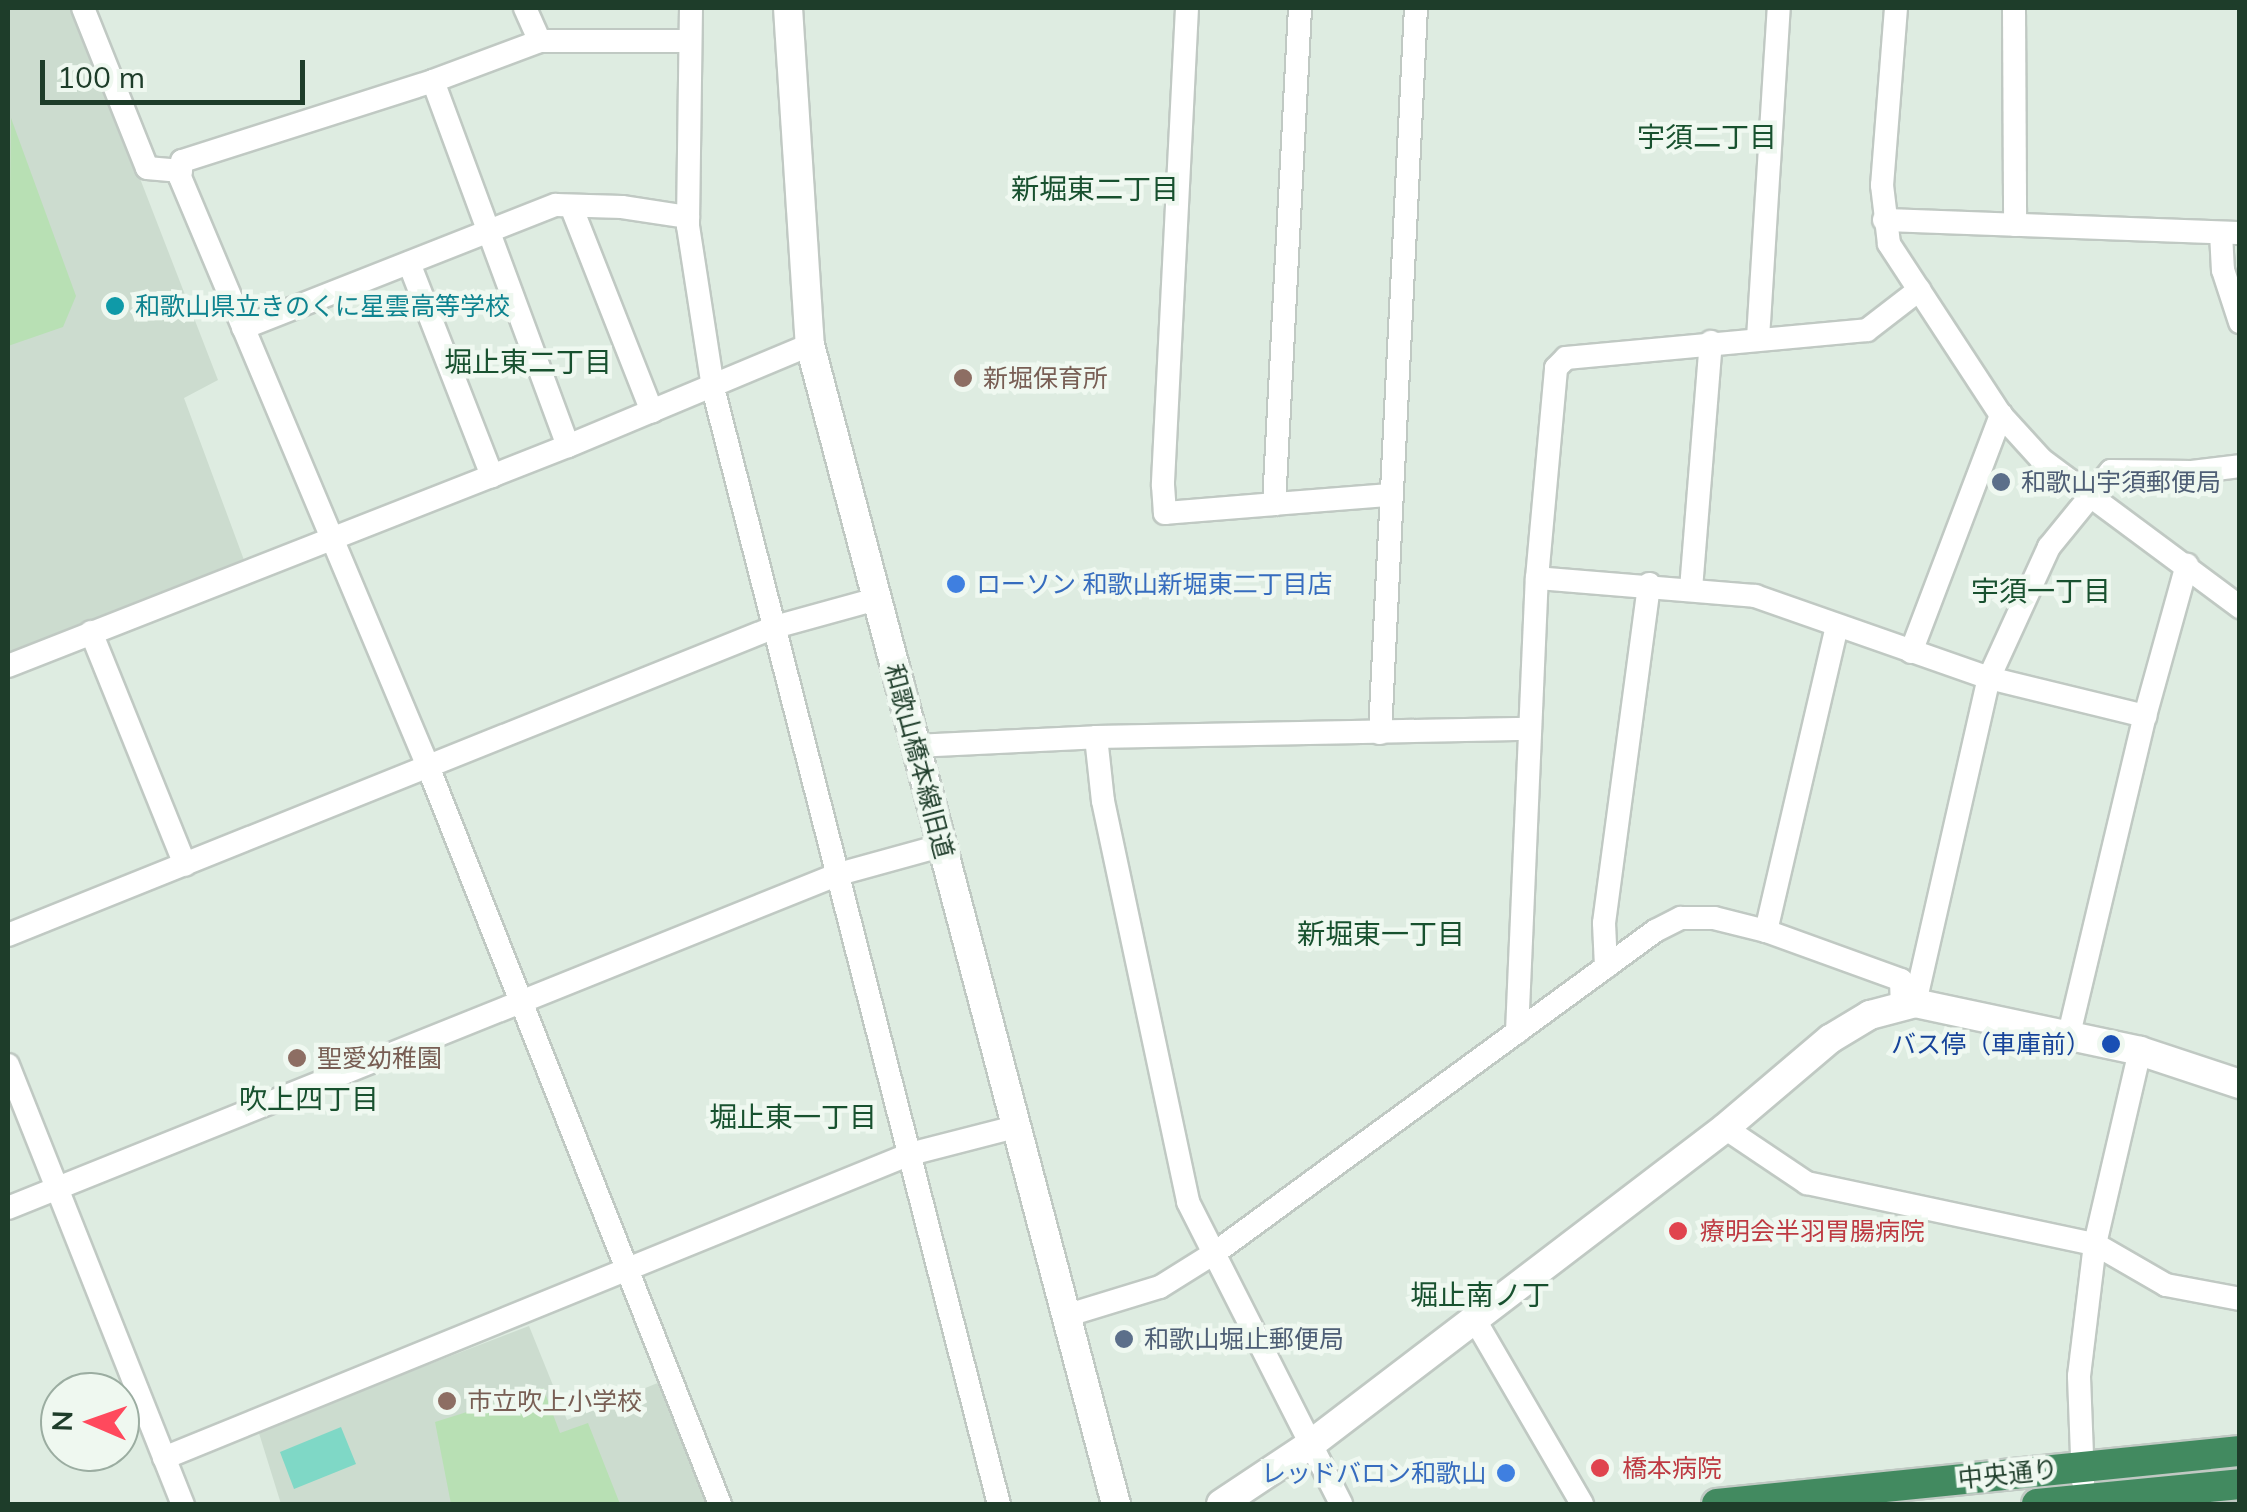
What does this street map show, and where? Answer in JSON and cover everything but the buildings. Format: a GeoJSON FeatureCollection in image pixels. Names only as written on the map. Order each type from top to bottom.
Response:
{"type":"FeatureCollection","features":[{"type":"Feature","properties":{"kind":"highway","name":"中央通り"},"geometry":{"type":"LineString","coordinates":[[1717,1504],[2240,1451]]}},
{"type":"Feature","properties":{"kind":"highway","name":"中央通り"},"geometry":{"type":"LineString","coordinates":[[2037,1504],[2240,1484]]}},
{"type":"Feature","properties":{"kind":"street"},"geometry":{"type":"LineString","coordinates":[[82,8],[147,168],[181,170]]}},
{"type":"Feature","properties":{"kind":"street"},"geometry":{"type":"LineString","coordinates":[[525,8],[540,41]]}},
{"type":"Feature","properties":{"kind":"street"},"geometry":{"type":"LineString","coordinates":[[691,8],[688,216],[713,388],[999,1504]]}},
{"type":"Feature","properties":{"kind":"street","name":"和歌山橋本線旧道"},"geometry":{"type":"LineString","coordinates":[[788,8],[810,345],[1116,1504]]}},
{"type":"Feature","properties":{"kind":"street"},"geometry":{"type":"LineString","coordinates":[[1187,8],[1163,485],[1166,513],[1389,495]]}},
{"type":"Feature","properties":{"kind":"street"},"geometry":{"type":"LineString","coordinates":[[1274,504],[1300,8]]}},
{"type":"Feature","properties":{"kind":"street"},"geometry":{"type":"LineString","coordinates":[[1380,733],[1416,8]]}},
{"type":"Feature","properties":{"kind":"street"},"geometry":{"type":"LineString","coordinates":[[1758,338],[1778,8]]}},
{"type":"Feature","properties":{"kind":"street"},"geometry":{"type":"LineString","coordinates":[[1896,8],[1882,184],[1889,244],[2002,415],[2042,460],[2240,606]]}},
{"type":"Feature","properties":{"kind":"street"},"geometry":{"type":"LineString","coordinates":[[2014,8],[2015,225]]}},
{"type":"Feature","properties":{"kind":"street"},"geometry":{"type":"LineString","coordinates":[[690,41],[540,41],[433,81],[182,161],[181,170],[330,539],[427,764],[720,1504]]}},
{"type":"Feature","properties":{"kind":"street"},"geometry":{"type":"LineString","coordinates":[[433,81],[568,446]]}},
{"type":"Feature","properties":{"kind":"street"},"geometry":{"type":"LineString","coordinates":[[243,328],[556,205],[688,216]]}},
{"type":"Feature","properties":{"kind":"street"},"geometry":{"type":"LineString","coordinates":[[571,206],[652,412]]}},
{"type":"Feature","properties":{"kind":"street"},"geometry":{"type":"LineString","coordinates":[[1884,220],[2230,233],[2223,270],[2240,322]]}},
{"type":"Feature","properties":{"kind":"street"},"geometry":{"type":"LineString","coordinates":[[410,264],[492,476]]}},
{"type":"Feature","properties":{"kind":"street"},"geometry":{"type":"LineString","coordinates":[[1517,1032],[1538,578],[1556,368],[1566,358],[1868,330],[1918,290]]}},
{"type":"Feature","properties":{"kind":"street"},"geometry":{"type":"LineString","coordinates":[[1690,589],[1710,342]]}},
{"type":"Feature","properties":{"kind":"street"},"geometry":{"type":"LineString","coordinates":[[8,666],[713,388],[810,345]]}},
{"type":"Feature","properties":{"kind":"street"},"geometry":{"type":"LineString","coordinates":[[1910,652],[2002,415]]}},
{"type":"Feature","properties":{"kind":"street"},"geometry":{"type":"LineString","coordinates":[[1909,1004],[1989,678],[2049,547],[2112,471],[2192,472],[2240,466]]}},
{"type":"Feature","properties":{"kind":"street"},"geometry":{"type":"LineString","coordinates":[[2069,1034],[2145,716],[2187,566]]}},
{"type":"Feature","properties":{"kind":"street"},"geometry":{"type":"LineString","coordinates":[[1538,578],[1649,584],[1755,596],[1989,678],[2145,716]]}},
{"type":"Feature","properties":{"kind":"street"},"geometry":{"type":"LineString","coordinates":[[1606,966],[1604,923],[1649,584]]}},
{"type":"Feature","properties":{"kind":"street"},"geometry":{"type":"LineString","coordinates":[[8,934],[776,626],[876,600]]}},
{"type":"Feature","properties":{"kind":"street"},"geometry":{"type":"LineString","coordinates":[[1766,931],[1836,626]]}},
{"type":"Feature","properties":{"kind":"street"},"geometry":{"type":"LineString","coordinates":[[91,632],[185,865]]}},
{"type":"Feature","properties":{"kind":"street"},"geometry":{"type":"LineString","coordinates":[[916,746],[1096,736],[1530,729]]}},
{"type":"Feature","properties":{"kind":"street"},"geometry":{"type":"LineString","coordinates":[[1096,736],[1103,801],[1188,1202],[1341,1504]]}},
{"type":"Feature","properties":{"kind":"street"},"geometry":{"type":"LineString","coordinates":[[8,1208],[839,874],[942,846]]}},
{"type":"Feature","properties":{"kind":"street"},"geometry":{"type":"LineString","coordinates":[[1065,1316],[1160,1287],[1216,1252],[1606,966],[1680,918],[1714,918],[1766,931],[1900,980],[1909,1004]]}},
{"type":"Feature","properties":{"kind":"street"},"geometry":{"type":"LineString","coordinates":[[1221,1504],[1311,1444],[1725,1128],[1830,1039],[1870,1015],[1909,1004],[2069,1034],[2240,1084]]}},
{"type":"Feature","properties":{"kind":"street"},"geometry":{"type":"LineString","coordinates":[[2084,1502],[2079,1376],[2095,1244],[2140,1052]]}},
{"type":"Feature","properties":{"kind":"street"},"geometry":{"type":"LineString","coordinates":[[8,1066],[183,1504]]}},
{"type":"Feature","properties":{"kind":"street"},"geometry":{"type":"LineString","coordinates":[[164,1458],[910,1154],[1016,1128]]}},
{"type":"Feature","properties":{"kind":"street"},"geometry":{"type":"LineString","coordinates":[[1725,1128],[1808,1183],[2095,1244],[2166,1285],[2240,1299]]}},
{"type":"Feature","properties":{"kind":"street"},"geometry":{"type":"LineString","coordinates":[[1475,1320],[1582,1504]]}},
{"type":"Feature","properties":{"kind":"shaded area"},"geometry":{"type":"Polygon","coordinates":[[[8,8],[74,8],[218,380],[184,398],[244,560],[8,654],[8,8]]]}},
{"type":"Feature","properties":{"kind":"shaded area","name":"市立吹上小学校"},"geometry":{"type":"Polygon","coordinates":[[[529,1326],[567,1420],[660,1382],[711,1504],[281,1504],[258,1430],[529,1326]]]}},
{"type":"Feature","properties":{"kind":"green space"},"geometry":{"type":"Polygon","coordinates":[[[11,118],[76,296],[63,327],[8,346],[11,118]]]}},
{"type":"Feature","properties":{"kind":"green space"},"geometry":{"type":"Polygon","coordinates":[[[543,1388],[560,1433],[588,1423],[620,1504],[451,1504],[435,1422],[543,1388]]]}},
{"type":"Feature","properties":{"kind":"water"},"geometry":{"type":"Polygon","coordinates":[[[341,1427],[356,1464],[294,1489],[280,1452],[341,1427]]]}},
{"type":"Feature","properties":{"kind":"place","name":"和歌山県立きのくに星雲高等学校"},"geometry":{"type":"Point","coordinates":[115,306]}},
{"type":"Feature","properties":{"kind":"place","name":"新堀保育所"},"geometry":{"type":"Point","coordinates":[963,378]}},
{"type":"Feature","properties":{"kind":"place","name":"和歌山宇須郵便局"},"geometry":{"type":"Point","coordinates":[2001,482]}},
{"type":"Feature","properties":{"kind":"place","name":"ローソン 和歌山新堀東二丁目店"},"geometry":{"type":"Point","coordinates":[956,584]}},
{"type":"Feature","properties":{"kind":"place","name":"バス停（車庫前）"},"geometry":{"type":"Point","coordinates":[2111,1044]}},
{"type":"Feature","properties":{"kind":"place","name":"聖愛幼稚園"},"geometry":{"type":"Point","coordinates":[297,1058]}},
{"type":"Feature","properties":{"kind":"place","name":"療明会半羽胃腸病院"},"geometry":{"type":"Point","coordinates":[1678,1231]}},
{"type":"Feature","properties":{"kind":"place","name":"和歌山堀止郵便局"},"geometry":{"type":"Point","coordinates":[1124,1339]}},
{"type":"Feature","properties":{"kind":"place","name":"市立吹上小学校"},"geometry":{"type":"Point","coordinates":[447,1401]}},
{"type":"Feature","properties":{"kind":"place","name":"橋本病院"},"geometry":{"type":"Point","coordinates":[1600,1468]}},
{"type":"Feature","properties":{"kind":"place","name":"レッドバロン和歌山"},"geometry":{"type":"Point","coordinates":[1506,1473]}},
{"type":"Feature","properties":{"kind":"district","name":"宇須二丁目"},"geometry":{"type":"Point","coordinates":[1707,137]}},
{"type":"Feature","properties":{"kind":"district","name":"新堀東二丁目"},"geometry":{"type":"Point","coordinates":[1095,189]}},
{"type":"Feature","properties":{"kind":"district","name":"堀止東二丁目"},"geometry":{"type":"Point","coordinates":[528,362]}},
{"type":"Feature","properties":{"kind":"district","name":"宇須一丁目"},"geometry":{"type":"Point","coordinates":[2041,591]}},
{"type":"Feature","properties":{"kind":"district","name":"新堀東一丁目"},"geometry":{"type":"Point","coordinates":[1381,934]}},
{"type":"Feature","properties":{"kind":"district","name":"吹上四丁目"},"geometry":{"type":"Point","coordinates":[309,1099]}},
{"type":"Feature","properties":{"kind":"district","name":"堀止東一丁目"},"geometry":{"type":"Point","coordinates":[793,1117]}},
{"type":"Feature","properties":{"kind":"district","name":"堀止南ノ丁"},"geometry":{"type":"Point","coordinates":[1480,1295]}}]}
